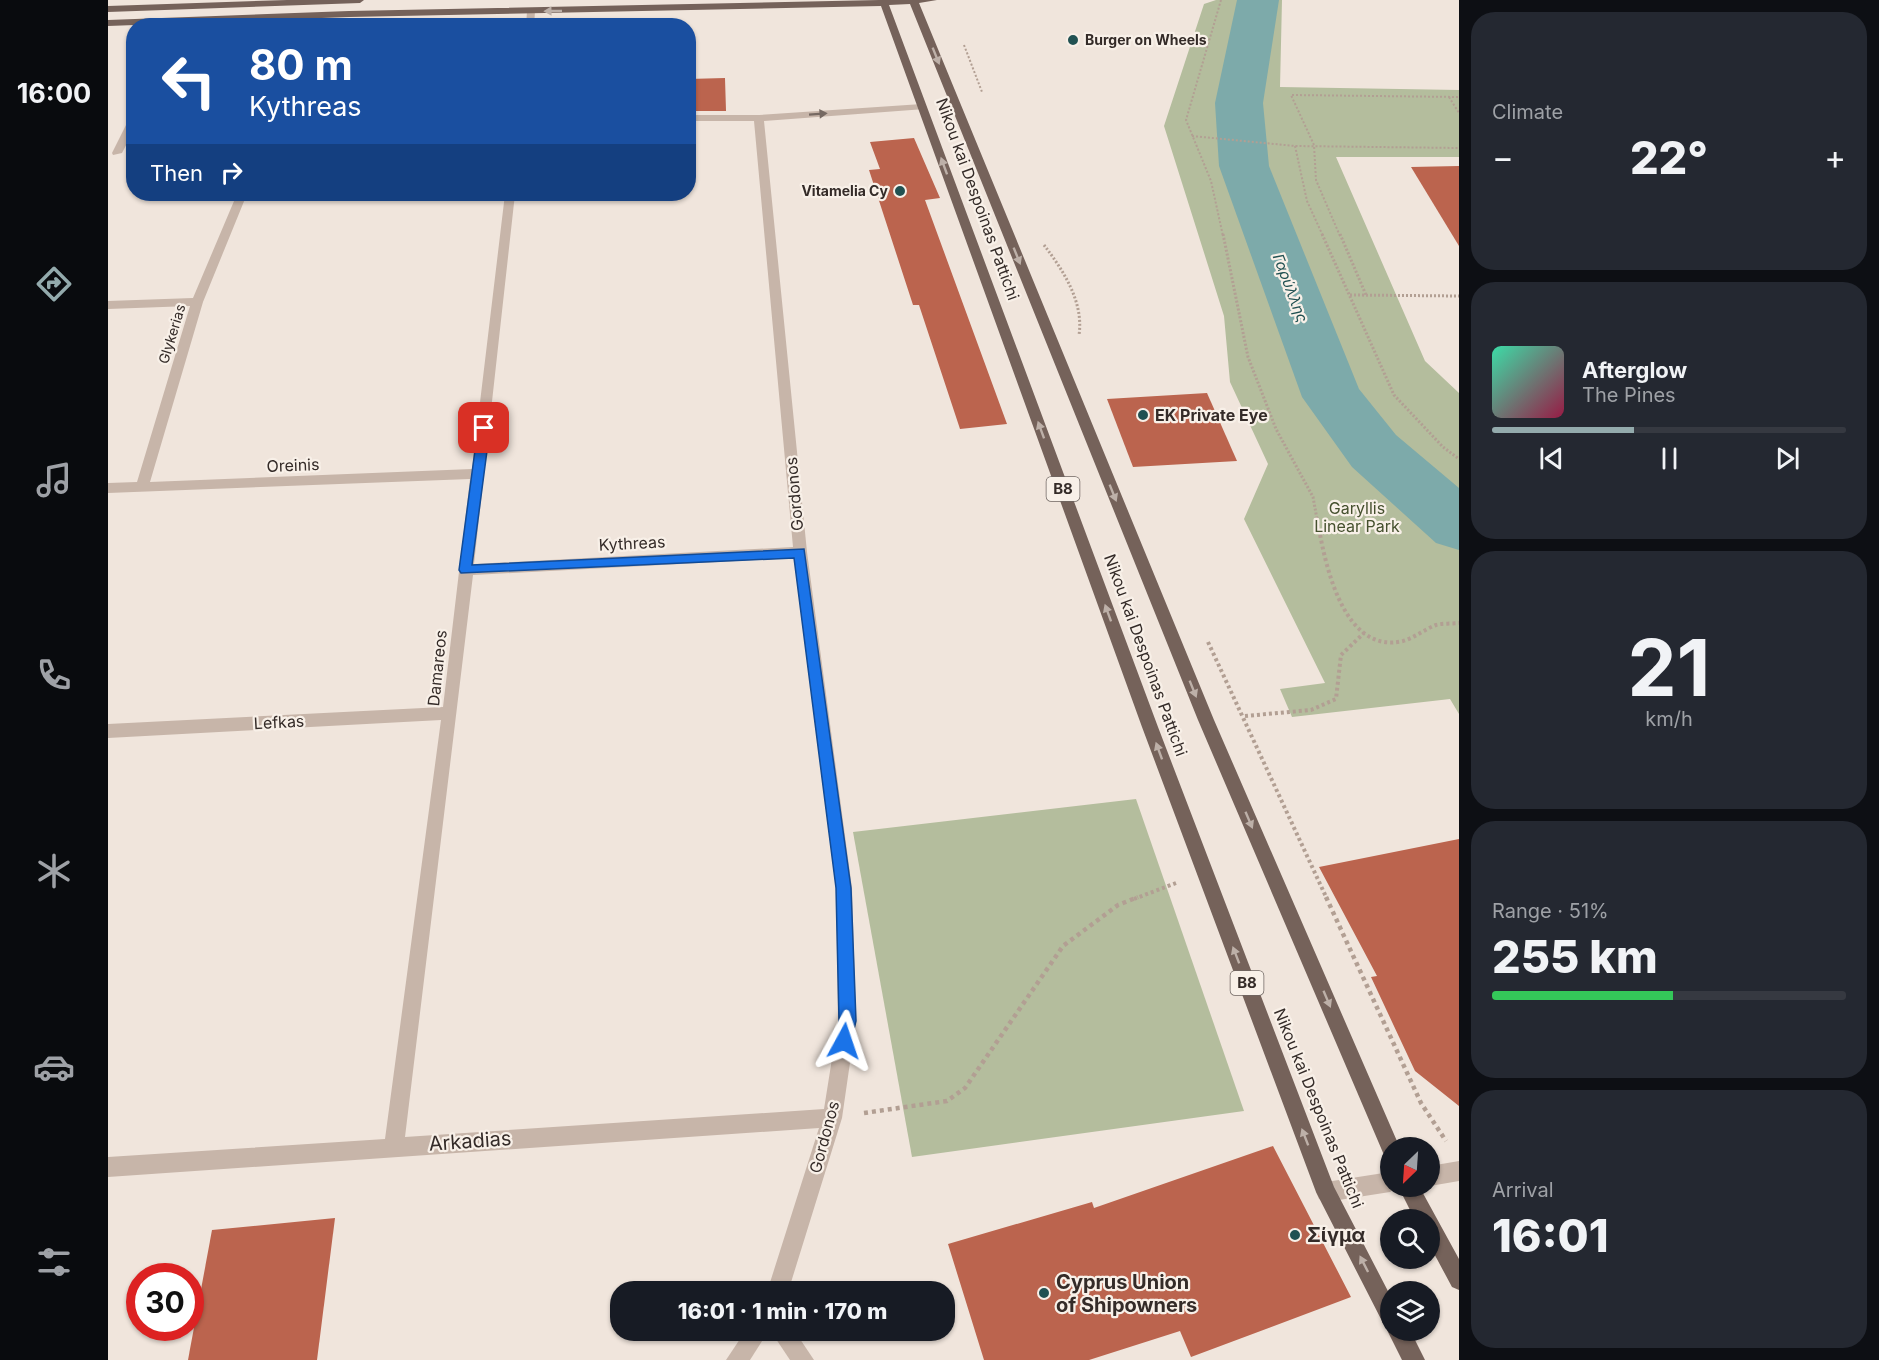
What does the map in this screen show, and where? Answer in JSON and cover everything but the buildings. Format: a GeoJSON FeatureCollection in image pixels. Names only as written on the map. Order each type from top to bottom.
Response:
{"type":"FeatureCollection","features":[{"type":"Feature","properties":{"kind":"main road"},"geometry":{"type":"LineString","coordinates":[[108,9],[234,2],[360,0]]}},
{"type":"Feature","properties":{"kind":"main road"},"geometry":{"type":"LineString","coordinates":[[242,18],[933,0]]}},
{"type":"Feature","properties":{"kind":"main road","name":"Nikou kai Despoinas Pattichi"},"geometry":{"type":"LineString","coordinates":[[914,1],[1202,710],[1386,1137]]}},
{"type":"Feature","properties":{"kind":"main road","name":"Nikou kai Despoinas Pattichi"},"geometry":{"type":"LineString","coordinates":[[884,2],[1205,873],[1326,1192],[1380,1297]]}},
{"type":"Feature","properties":{"kind":"main road"},"geometry":{"type":"LineString","coordinates":[[108,23],[126,22]]}},
{"type":"Feature","properties":{"kind":"main road"},"geometry":{"type":"LineString","coordinates":[[1440,1245],[1459,1280]]}},
{"type":"Feature","properties":{"kind":"main road"},"geometry":{"type":"LineString","coordinates":[[1404,1341],[1413,1360]]}},
{"type":"Feature","properties":{"kind":"street"},"geometry":{"type":"LineString","coordinates":[[531,11],[531,18]]}},
{"type":"Feature","properties":{"kind":"street"},"geometry":{"type":"LineString","coordinates":[[696,118],[759,118],[922,107]]}},
{"type":"Feature","properties":{"kind":"street","name":"Gordonos"},"geometry":{"type":"LineString","coordinates":[[759,118],[800,552],[844,888],[848,1021],[832,1118],[780,1281]]}},
{"type":"Feature","properties":{"kind":"street"},"geometry":{"type":"LineString","coordinates":[[113,153],[126,132]]}},
{"type":"Feature","properties":{"kind":"street","name":"Glykerias"},"geometry":{"type":"LineString","coordinates":[[142,487],[196,302],[239,201]]}},
{"type":"Feature","properties":{"kind":"street","name":"Damareos"},"geometry":{"type":"LineString","coordinates":[[394,1146],[450,713],[509,201]]}},
{"type":"Feature","properties":{"kind":"street"},"geometry":{"type":"LineString","coordinates":[[108,305],[196,302]]}},
{"type":"Feature","properties":{"kind":"street","name":"Oreinis"},"geometry":{"type":"LineString","coordinates":[[108,488],[479,474]]}},
{"type":"Feature","properties":{"kind":"street","name":"Kythreas"},"geometry":{"type":"LineString","coordinates":[[465,570],[800,552]]}},
{"type":"Feature","properties":{"kind":"street","name":"Lefkas"},"geometry":{"type":"LineString","coordinates":[[108,731],[450,713]]}},
{"type":"Feature","properties":{"kind":"street","name":"Arkadias"},"geometry":{"type":"LineString","coordinates":[[108,1167],[832,1118]]}},
{"type":"Feature","properties":{"kind":"street"},"geometry":{"type":"LineString","coordinates":[[1440,1174],[1459,1171]]}},
{"type":"Feature","properties":{"kind":"street"},"geometry":{"type":"LineString","coordinates":[[1326,1192],[1380,1184]]}},
{"type":"Feature","properties":{"kind":"street"},"geometry":{"type":"LineString","coordinates":[[737,1360],[751,1341]]}},
{"type":"Feature","properties":{"kind":"street"},"geometry":{"type":"LineString","coordinates":[[788,1341],[803,1360]]}},
{"type":"Feature","properties":{"kind":"path"},"geometry":{"type":"LineString","coordinates":[[1221,0],[1186,120],[1211,181],[1239,304],[1248,357],[1276,429],[1313,497],[1328,576],[1348,616],[1364,633],[1381,641],[1402,641],[1437,625],[1459,623]]}},
{"type":"Feature","properties":{"kind":"path"},"geometry":{"type":"LineString","coordinates":[[1366,295],[1316,180],[1314,145],[1291,95],[1459,97]]}},
{"type":"Feature","properties":{"kind":"path"},"geometry":{"type":"LineString","coordinates":[[1449,97],[1459,113]]}},
{"type":"Feature","properties":{"kind":"path"},"geometry":{"type":"LineString","coordinates":[[1192,136],[1295,146],[1459,148]]}},
{"type":"Feature","properties":{"kind":"path"},"geometry":{"type":"LineString","coordinates":[[1295,146],[1307,201],[1394,395],[1443,447],[1459,459]]}},
{"type":"Feature","properties":{"kind":"path"},"geometry":{"type":"LineString","coordinates":[[1350,295],[1459,296]]}},
{"type":"Feature","properties":{"kind":"path"},"geometry":{"type":"LineString","coordinates":[[1364,633],[1343,648],[1337,663],[1336,699],[1311,710],[1245,716],[1421,1103],[1453,1152]]}},
{"type":"Feature","properties":{"kind":"path"},"geometry":{"type":"LineString","coordinates":[[832,1118],[947,1101],[965,1088],[1063,946],[1118,905],[1205,873]]}},
{"type":"Feature","properties":{"kind":"green space","name":"Garyllis Linear Park"},"geometry":{"type":"Polygon","coordinates":[[[1216,0],[1282,0],[1280,87],[1459,90],[1459,157],[1336,157],[1425,361],[1459,393],[1459,714],[1450,699],[1292,717],[1280,689],[1325,683],[1244,519],[1268,464],[1230,382],[1224,316],[1164,126],[1204,4],[1216,0]]]}},
{"type":"Feature","properties":{"kind":"green space"},"geometry":{"type":"Polygon","coordinates":[[[1136,799],[1244,1111],[912,1157],[853,832],[1136,799]]]}},
{"type":"Feature","properties":{"kind":"waterway","name":"Γαρύλλης"},"geometry":{"type":"LineString","coordinates":[[1258,0],[1239,103],[1244,166],[1292,293],[1332,397],[1374,451],[1459,525]]}},
{"type":"Feature","properties":{"kind":"place","name":"Burger on Wheels"},"geometry":{"type":"Point","coordinates":[1073,40]}},
{"type":"Feature","properties":{"kind":"place","name":"Vitamelia Cy"},"geometry":{"type":"Point","coordinates":[900,191]}},
{"type":"Feature","properties":{"kind":"place","name":"EK Private Eye"},"geometry":{"type":"Point","coordinates":[1143,415]}},
{"type":"Feature","properties":{"kind":"place","name":"Σίγμα"},"geometry":{"type":"Point","coordinates":[1295,1235]}},
{"type":"Feature","properties":{"kind":"place","name":"Cyprus Union of Shipowners"},"geometry":{"type":"Point","coordinates":[1044,1293]}},
{"type":"Feature","properties":{"kind":"route"},"geometry":{"type":"LineString","coordinates":[[484,428],[465,570],[800,552],[844,888],[848,1021],[844,1041]]}}]}
